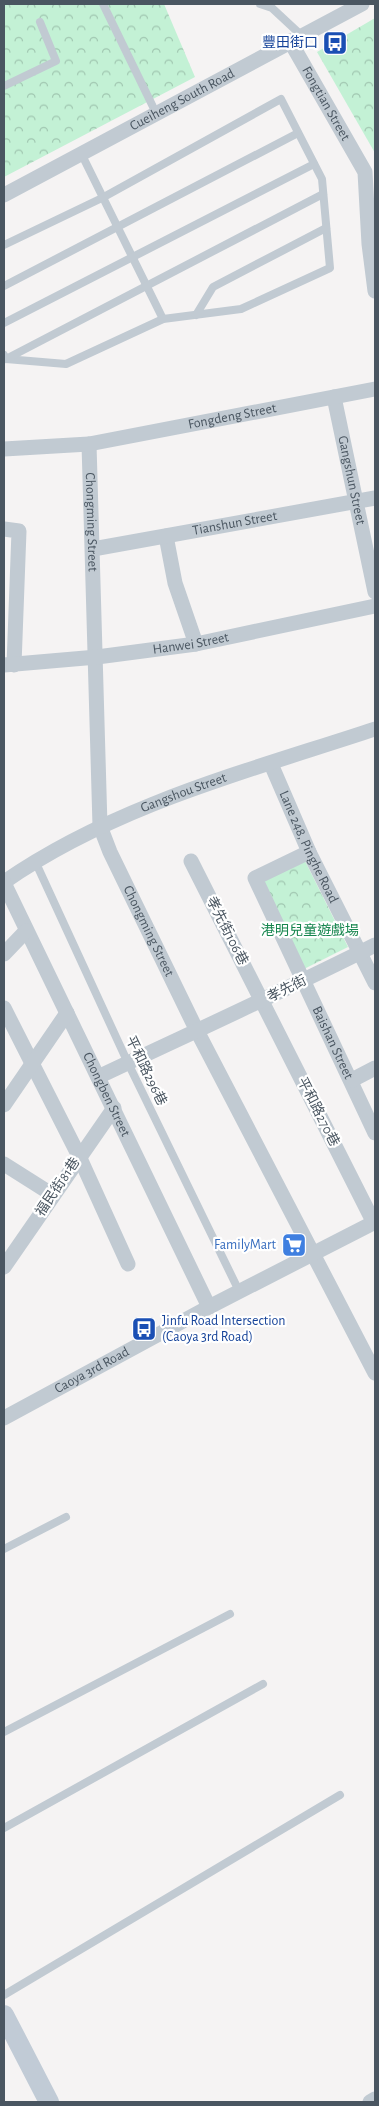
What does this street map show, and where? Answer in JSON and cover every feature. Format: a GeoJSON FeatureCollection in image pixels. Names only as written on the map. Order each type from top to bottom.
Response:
{"type":"FeatureCollection","features":[{"type":"Feature","properties":{"kind":"street","name":"Cueiheng South Road"},"geometry":{"type":"LineString","coordinates":[[4,195],[295,38],[362,4]]}},
{"type":"Feature","properties":{"kind":"street","name":"Fongtian Street"},"geometry":{"type":"LineString","coordinates":[[295,38],[369,165],[365,172],[375,291]]}},
{"type":"Feature","properties":{"kind":"street","name":"Fongdeng Street"},"geometry":{"type":"LineString","coordinates":[[4,449],[89,444],[375,389]]}},
{"type":"Feature","properties":{"kind":"street","name":"Gangshun Street"},"geometry":{"type":"LineString","coordinates":[[334,397],[375,592]]}},
{"type":"Feature","properties":{"kind":"street","name":"Chongming Street"},"geometry":{"type":"LineString","coordinates":[[89,444],[97,657],[100,826],[110,852],[196,1029],[375,1373]]}},
{"type":"Feature","properties":{"kind":"street","name":"Tianshun Street"},"geometry":{"type":"LineString","coordinates":[[93,549],[375,498]]}},
{"type":"Feature","properties":{"kind":"street"},"geometry":{"type":"LineString","coordinates":[[4,529],[19,531],[9,665]]}},
{"type":"Feature","properties":{"kind":"street"},"geometry":{"type":"LineString","coordinates":[[166,536],[175,583],[196,644]]}},
{"type":"Feature","properties":{"kind":"street","name":"Hanwei Street"},"geometry":{"type":"LineString","coordinates":[[9,665],[97,657],[196,644],[375,606]]}},
{"type":"Feature","properties":{"kind":"street","name":"Gangshou Street"},"geometry":{"type":"LineString","coordinates":[[4,882],[35,861],[100,826],[186,791],[375,728]]}},
{"type":"Feature","properties":{"kind":"street","name":"Lane 248, Pinghe Road"},"geometry":{"type":"LineString","coordinates":[[271,764],[309,852],[375,983]]}},
{"type":"Feature","properties":{"kind":"street","name":"Baishan Street"},"geometry":{"type":"LineString","coordinates":[[309,852],[254,878],[302,981],[352,1080],[375,1068]]}},
{"type":"Feature","properties":{"kind":"street","name":"孝先街106巷"},"geometry":{"type":"LineString","coordinates":[[192,861],[262,1001]]}},
{"type":"Feature","properties":{"kind":"street","name":"Chongben Street"},"geometry":{"type":"LineString","coordinates":[[4,882],[209,1307]]}},
{"type":"Feature","properties":{"kind":"street"},"geometry":{"type":"LineString","coordinates":[[4,954],[26,931]]}},
{"type":"Feature","properties":{"kind":"street","name":"孝先街"},"geometry":{"type":"LineString","coordinates":[[98,1077],[196,1029],[262,1001],[375,945]]}},
{"type":"Feature","properties":{"kind":"street","name":"平和路270巷"},"geometry":{"type":"LineString","coordinates":[[262,1001],[375,1222]]}},
{"type":"Feature","properties":{"kind":"street"},"geometry":{"type":"LineString","coordinates":[[4,1008],[79,1156],[128,1264]]}},
{"type":"Feature","properties":{"kind":"street"},"geometry":{"type":"LineString","coordinates":[[4,1105],[67,1013]]}},
{"type":"Feature","properties":{"kind":"street"},"geometry":{"type":"LineString","coordinates":[[352,1080],[375,1133]]}},
{"type":"Feature","properties":{"kind":"street","name":"福民街81巷"},"geometry":{"type":"LineString","coordinates":[[4,1267],[114,1108]]}},
{"type":"Feature","properties":{"kind":"street"},"geometry":{"type":"LineString","coordinates":[[4,1164],[53,1195]]}},
{"type":"Feature","properties":{"kind":"street","name":"Caoya 3rd Road"},"geometry":{"type":"LineString","coordinates":[[4,1418],[239,1291],[375,1222]]}},
{"type":"Feature","properties":{"kind":"street"},"geometry":{"type":"LineString","coordinates":[[4,2015],[49,2102]]}},
{"type":"Feature","properties":{"kind":"street"},"geometry":{"type":"LineString","coordinates":[[370,2102],[375,2100]]}},
{"type":"Feature","properties":{"kind":"lane"},"geometry":{"type":"LineString","coordinates":[[103,4],[156,113]]}},
{"type":"Feature","properties":{"kind":"lane"},"geometry":{"type":"LineString","coordinates":[[260,4],[272,8],[295,38]]}},
{"type":"Feature","properties":{"kind":"lane"},"geometry":{"type":"LineString","coordinates":[[4,86],[56,61],[40,22]]}},
{"type":"Feature","properties":{"kind":"lane"},"geometry":{"type":"LineString","coordinates":[[4,246],[102,198],[281,99],[322,179],[330,268],[241,309],[163,319],[66,364],[5,357]]}},
{"type":"Feature","properties":{"kind":"lane"},"geometry":{"type":"LineString","coordinates":[[4,286],[298,133]]}},
{"type":"Feature","properties":{"kind":"lane"},"geometry":{"type":"LineString","coordinates":[[81,153],[163,319]]}},
{"type":"Feature","properties":{"kind":"lane"},"geometry":{"type":"LineString","coordinates":[[4,324],[314,164]]}},
{"type":"Feature","properties":{"kind":"lane"},"geometry":{"type":"LineString","coordinates":[[5,357],[147,287],[323,194]]}},
{"type":"Feature","properties":{"kind":"lane"},"geometry":{"type":"LineString","coordinates":[[196,315],[213,287],[326,228]]}},
{"type":"Feature","properties":{"kind":"lane","name":"平和路296巷"},"geometry":{"type":"LineString","coordinates":[[35,861],[128,1063],[239,1291]]}},
{"type":"Feature","properties":{"kind":"lane"},"geometry":{"type":"LineString","coordinates":[[4,1549],[66,1517]]}},
{"type":"Feature","properties":{"kind":"lane"},"geometry":{"type":"LineString","coordinates":[[4,1732],[230,1614]]}},
{"type":"Feature","properties":{"kind":"lane"},"geometry":{"type":"LineString","coordinates":[[4,1828],[263,1684]]}},
{"type":"Feature","properties":{"kind":"lane"},"geometry":{"type":"LineString","coordinates":[[4,1995],[340,1795]]}},
{"type":"Feature","properties":{"kind":"green space"},"geometry":{"type":"Polygon","coordinates":[[[4,4],[164,4],[195,77],[4,177],[4,4]]]}},
{"type":"Feature","properties":{"kind":"green space"},"geometry":{"type":"Polygon","coordinates":[[[375,18],[375,153],[317,52],[375,18]]]}},
{"type":"Feature","properties":{"kind":"green space","name":"港明兒童遊戲場"},"geometry":{"type":"Polygon","coordinates":[[[303,857],[348,947],[300,971],[256,880],[303,857]]]}},
{"type":"Feature","properties":{"kind":"place","name":"豐田街口"},"geometry":{"type":"Point","coordinates":[335,43]}},
{"type":"Feature","properties":{"kind":"place","name":"FamilyMart"},"geometry":{"type":"Point","coordinates":[294,1245]}},
{"type":"Feature","properties":{"kind":"place","name":"Jinfu Road Intersection (Caoya 3rd Road)"},"geometry":{"type":"Point","coordinates":[144,1329]}}]}
